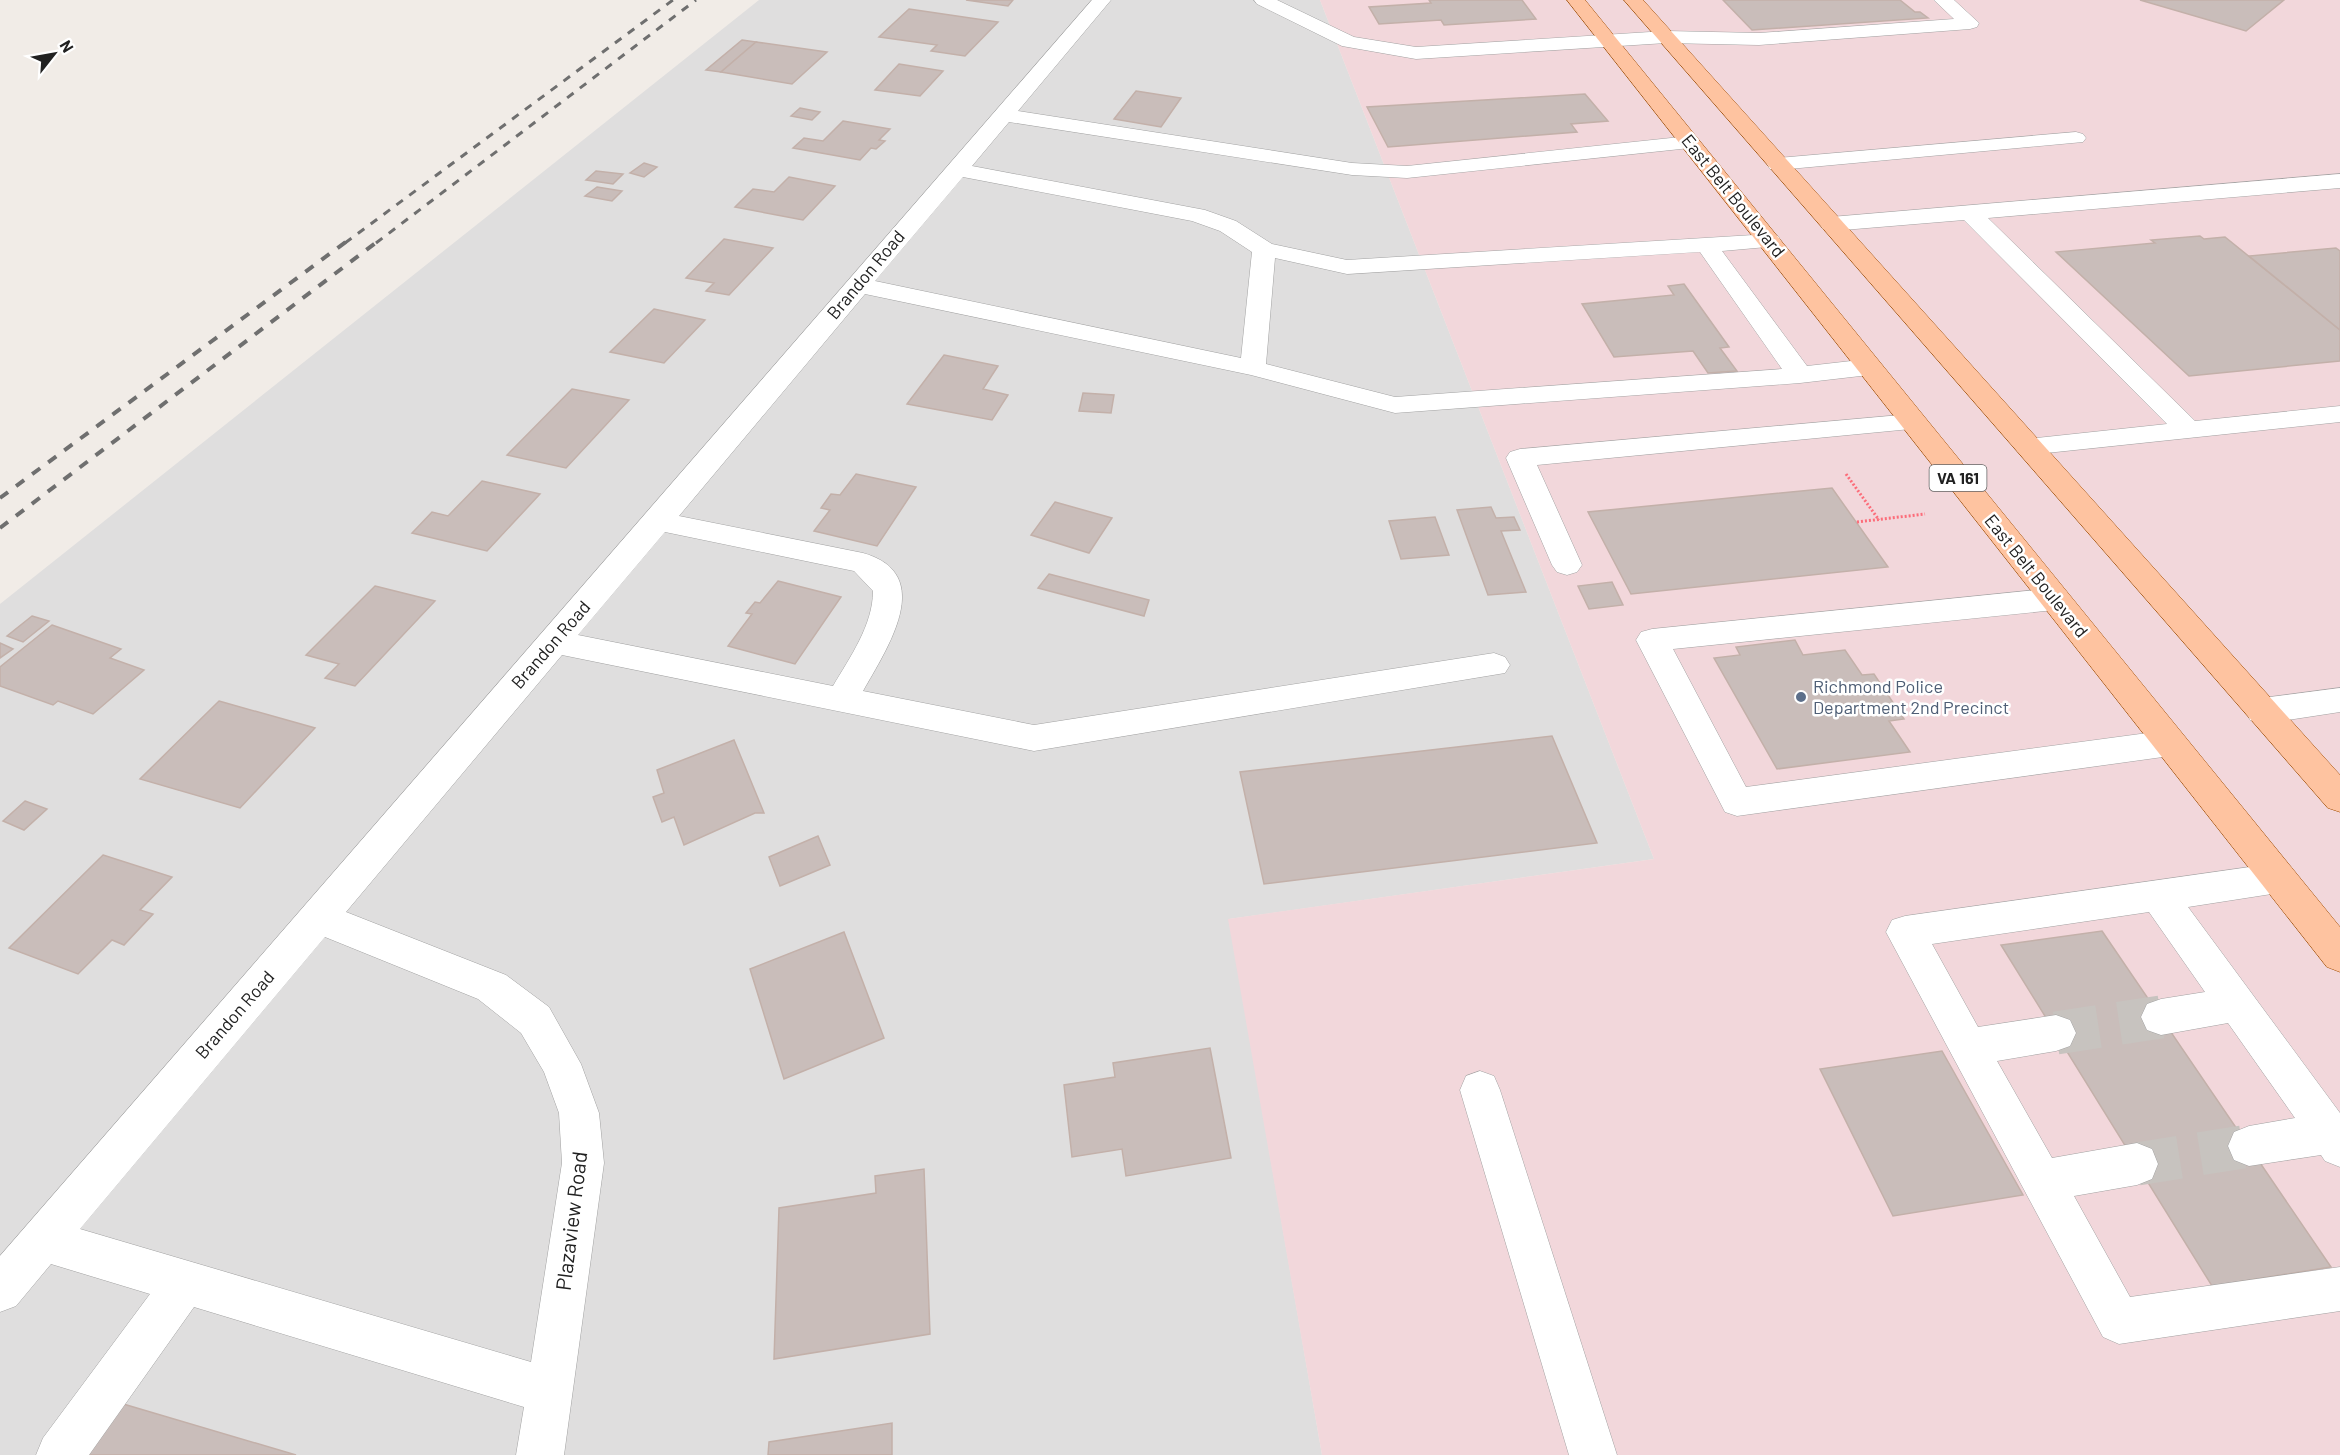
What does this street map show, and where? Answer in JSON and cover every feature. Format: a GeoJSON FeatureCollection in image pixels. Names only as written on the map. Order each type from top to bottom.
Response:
{"type":"FeatureCollection","features":[{"type":"Feature","properties":{"kind":"main road","name":"East Belt Boulevard"},"geometry":{"type":"LineString","coordinates":[[1576,0],[2340,955]]}},
{"type":"Feature","properties":{"kind":"main road"},"geometry":{"type":"LineString","coordinates":[[1633,0],[2340,798]]}},
{"type":"Feature","properties":{"kind":"street","name":"Brandon Road"},"geometry":{"type":"LineString","coordinates":[[0,1290],[1102,0]]}},
{"type":"Feature","properties":{"kind":"street"},"geometry":{"type":"LineString","coordinates":[[1263,0],[1349,42],[1416,53],[1666,37],[1759,39],[1970,23],[1943,0]]}},
{"type":"Feature","properties":{"kind":"street"},"geometry":{"type":"LineString","coordinates":[[1576,0],[1585,0]]}},
{"type":"Feature","properties":{"kind":"street"},"geometry":{"type":"LineString","coordinates":[[1004,115],[1382,172],[1407,172],[1690,142]]}},
{"type":"Feature","properties":{"kind":"street"},"geometry":{"type":"LineString","coordinates":[[1778,164],[2076,138]]}},
{"type":"Feature","properties":{"kind":"street"},"geometry":{"type":"LineString","coordinates":[[957,170],[1197,215],[1228,226],[1264,249],[1347,267],[1770,241]]}},
{"type":"Feature","properties":{"kind":"street"},"geometry":{"type":"LineString","coordinates":[[1831,224],[2340,181]]}},
{"type":"Feature","properties":{"kind":"street"},"geometry":{"type":"LineString","coordinates":[[1970,213],[2189,430]]}},
{"type":"Feature","properties":{"kind":"street"},"geometry":{"type":"LineString","coordinates":[[1707,246],[1800,375]]}},
{"type":"Feature","properties":{"kind":"street"},"geometry":{"type":"LineString","coordinates":[[1253,368],[1264,249]]}},
{"type":"Feature","properties":{"kind":"street"},"geometry":{"type":"LineString","coordinates":[[858,285],[1253,368],[1395,405],[1800,375],[1869,367]]}},
{"type":"Feature","properties":{"kind":"street"},"geometry":{"type":"LineString","coordinates":[[2028,446],[2340,414]]}},
{"type":"Feature","properties":{"kind":"street"},"geometry":{"type":"LineString","coordinates":[[1568,565],[1520,458],[1912,422]]}},
{"type":"Feature","properties":{"kind":"street"},"geometry":{"type":"LineString","coordinates":[[657,521],[863,563],[877,574],[888,591],[886,617],[842,699]]}},
{"type":"Feature","properties":{"kind":"street"},"geometry":{"type":"LineString","coordinates":[[2055,599],[1652,640],[1737,802],[2170,743]]}},
{"type":"Feature","properties":{"kind":"street"},"geometry":{"type":"LineString","coordinates":[[553,642],[1034,738],[1494,665]]}},
{"type":"Feature","properties":{"kind":"street"},"geometry":{"type":"LineString","coordinates":[[2262,711],[2340,700]]}},
{"type":"Feature","properties":{"kind":"street"},"geometry":{"type":"LineString","coordinates":[[2278,878],[1905,932],[2119,1320],[2340,1289]]}},
{"type":"Feature","properties":{"kind":"street"},"geometry":{"type":"LineString","coordinates":[[2158,895],[2335,1140]]}},
{"type":"Feature","properties":{"kind":"street","name":"Plazaview Road"},"geometry":{"type":"LineString","coordinates":[[318,918],[492,987],[535,1020],[561,1064],[579,1113],[583,1163],[540,1455]]}},
{"type":"Feature","properties":{"kind":"street"},"geometry":{"type":"LineString","coordinates":[[2161,1017],[2236,1004]]}},
{"type":"Feature","properties":{"kind":"street"},"geometry":{"type":"LineString","coordinates":[[1967,1047],[2056,1033]]}},
{"type":"Feature","properties":{"kind":"street"},"geometry":{"type":"LineString","coordinates":[[1480,1090],[1593,1455]]}},
{"type":"Feature","properties":{"kind":"street"},"geometry":{"type":"LineString","coordinates":[[2249,1146],[2335,1140]]}},
{"type":"Feature","properties":{"kind":"street"},"geometry":{"type":"LineString","coordinates":[[2043,1181],[2138,1164]]}},
{"type":"Feature","properties":{"kind":"street"},"geometry":{"type":"LineString","coordinates":[[43,1240],[549,1391]]}},
{"type":"Feature","properties":{"kind":"street"},"geometry":{"type":"LineString","coordinates":[[60,1455],[185,1283]]}},
{"type":"Feature","properties":{"kind":"path"},"geometry":{"type":"LineString","coordinates":[[1852,481],[1879,520]]}},
{"type":"Feature","properties":{"kind":"path"},"geometry":{"type":"LineString","coordinates":[[1857,522],[1931,514]]}},
{"type":"Feature","properties":{"kind":"shaded area"},"geometry":{"type":"Polygon","coordinates":[[[759,0],[1320,0],[1654,859],[1229,919],[1322,1455],[0,1455],[0,604],[759,0]]]}},
{"type":"Feature","properties":{"kind":"shaded area"},"geometry":{"type":"Polygon","coordinates":[[[1320,0],[2340,0],[2340,1455],[1322,1455],[1228,919],[1654,859],[1320,0]]]}},
{"type":"Feature","properties":{"kind":"building"},"geometry":{"type":"Polygon","coordinates":[[[966,0],[1013,0],[1008,6],[966,0]]]}},
{"type":"Feature","properties":{"kind":"building"},"geometry":{"type":"Polygon","coordinates":[[[1429,0],[1522,0],[1536,19],[1444,25],[1441,20],[1379,24],[1369,7],[1431,3],[1429,0]]]}},
{"type":"Feature","properties":{"kind":"building"},"geometry":{"type":"Polygon","coordinates":[[[1723,0],[1900,0],[1915,12],[1920,12],[1928,18],[1752,30],[1723,0]]]}},
{"type":"Feature","properties":{"kind":"building"},"geometry":{"type":"Polygon","coordinates":[[[2140,0],[2284,0],[2246,31],[2140,0]]]}},
{"type":"Feature","properties":{"kind":"building"},"geometry":{"type":"Polygon","coordinates":[[[909,9],[998,22],[965,56],[931,51],[937,45],[879,37],[909,9]]]}},
{"type":"Feature","properties":{"kind":"building"},"geometry":{"type":"Polygon","coordinates":[[[742,40],[756,42],[721,72],[706,70],[742,40]]]}},
{"type":"Feature","properties":{"kind":"building"},"geometry":{"type":"Polygon","coordinates":[[[756,42],[827,52],[792,84],[721,72],[756,42]]]}},
{"type":"Feature","properties":{"kind":"building"},"geometry":{"type":"Polygon","coordinates":[[[899,64],[943,71],[920,96],[875,90],[899,64]]]}},
{"type":"Feature","properties":{"kind":"building"},"geometry":{"type":"Polygon","coordinates":[[[1136,91],[1181,98],[1161,127],[1114,119],[1136,91]]]}},
{"type":"Feature","properties":{"kind":"building"},"geometry":{"type":"Polygon","coordinates":[[[1585,94],[1608,121],[1571,124],[1577,132],[1388,147],[1367,107],[1585,94]]]}},
{"type":"Feature","properties":{"kind":"building"},"geometry":{"type":"Polygon","coordinates":[[[800,108],[820,112],[812,120],[791,116],[800,108]]]}},
{"type":"Feature","properties":{"kind":"building"},"geometry":{"type":"Polygon","coordinates":[[[843,121],[890,129],[879,140],[885,141],[876,149],[871,148],[860,160],[793,148],[804,138],[823,141],[843,121]]]}},
{"type":"Feature","properties":{"kind":"building"},"geometry":{"type":"Polygon","coordinates":[[[644,163],[657,167],[644,177],[630,173],[644,163]]]}},
{"type":"Feature","properties":{"kind":"building"},"geometry":{"type":"Polygon","coordinates":[[[596,171],[623,174],[613,184],[586,180],[596,171]]]}},
{"type":"Feature","properties":{"kind":"building"},"geometry":{"type":"Polygon","coordinates":[[[789,177],[835,186],[803,220],[735,207],[753,189],[774,192],[789,177]]]}},
{"type":"Feature","properties":{"kind":"building"},"geometry":{"type":"Polygon","coordinates":[[[597,187],[622,191],[612,201],[585,196],[597,187]]]}},
{"type":"Feature","properties":{"kind":"building"},"geometry":{"type":"Polygon","coordinates":[[[2200,236],[2204,239],[2225,237],[2340,330],[2340,361],[2189,376],[2056,252],[2155,243],[2151,240],[2200,236]]]}},
{"type":"Feature","properties":{"kind":"building"},"geometry":{"type":"Polygon","coordinates":[[[724,239],[773,248],[729,295],[706,291],[714,283],[686,278],[724,239]]]}},
{"type":"Feature","properties":{"kind":"building"},"geometry":{"type":"Polygon","coordinates":[[[2336,248],[2340,251],[2340,330],[2249,256],[2336,248]]]}},
{"type":"Feature","properties":{"kind":"building"},"geometry":{"type":"Polygon","coordinates":[[[1684,284],[1729,347],[1720,348],[1737,371],[1708,373],[1693,351],[1614,357],[1582,304],[1674,295],[1668,286],[1684,284]]]}},
{"type":"Feature","properties":{"kind":"building"},"geometry":{"type":"Polygon","coordinates":[[[654,309],[705,320],[664,363],[610,352],[654,309]]]}},
{"type":"Feature","properties":{"kind":"building"},"geometry":{"type":"Polygon","coordinates":[[[944,355],[998,366],[983,389],[1008,395],[992,420],[907,404],[944,355]]]}},
{"type":"Feature","properties":{"kind":"building"},"geometry":{"type":"Polygon","coordinates":[[[572,389],[629,400],[566,468],[507,455],[572,389]]]}},
{"type":"Feature","properties":{"kind":"building"},"geometry":{"type":"Polygon","coordinates":[[[1083,393],[1114,395],[1111,413],[1079,411],[1083,393]]]}},
{"type":"Feature","properties":{"kind":"building"},"geometry":{"type":"Polygon","coordinates":[[[856,474],[916,487],[877,546],[814,531],[830,510],[821,508],[831,494],[840,495],[856,474]]]}},
{"type":"Feature","properties":{"kind":"building"},"geometry":{"type":"Polygon","coordinates":[[[482,481],[540,494],[487,551],[412,533],[432,512],[448,516],[482,481]]]}},
{"type":"Feature","properties":{"kind":"building"},"geometry":{"type":"Polygon","coordinates":[[[1832,488],[1888,567],[1631,594],[1588,512],[1832,488]]]}},
{"type":"Feature","properties":{"kind":"building"},"geometry":{"type":"Polygon","coordinates":[[[1055,502],[1112,518],[1089,553],[1031,535],[1055,502]]]}},
{"type":"Feature","properties":{"kind":"building"},"geometry":{"type":"Polygon","coordinates":[[[1491,507],[1496,518],[1514,517],[1520,530],[1501,531],[1526,592],[1488,595],[1457,510],[1491,507]]]}},
{"type":"Feature","properties":{"kind":"building"},"geometry":{"type":"Polygon","coordinates":[[[1435,517],[1449,555],[1401,559],[1389,521],[1435,517]]]}},
{"type":"Feature","properties":{"kind":"building"},"geometry":{"type":"Polygon","coordinates":[[[1049,574],[1149,600],[1144,616],[1038,588],[1049,574]]]}},
{"type":"Feature","properties":{"kind":"building"},"geometry":{"type":"Polygon","coordinates":[[[778,581],[841,597],[795,664],[728,646],[752,614],[746,613],[755,602],[760,603],[778,581]]]}},
{"type":"Feature","properties":{"kind":"building"},"geometry":{"type":"Polygon","coordinates":[[[1612,582],[1623,605],[1589,609],[1578,586],[1612,582]]]}},
{"type":"Feature","properties":{"kind":"building"},"geometry":{"type":"Polygon","coordinates":[[[375,586],[435,601],[355,686],[325,678],[339,664],[306,655],[375,586]]]}},
{"type":"Feature","properties":{"kind":"building"},"geometry":{"type":"Polygon","coordinates":[[[32,616],[49,621],[23,642],[7,636],[32,616]]]}},
{"type":"Feature","properties":{"kind":"building"},"geometry":{"type":"Polygon","coordinates":[[[52,625],[121,649],[110,658],[144,670],[93,714],[58,701],[53,705],[0,686],[0,667],[52,625]]]}},
{"type":"Feature","properties":{"kind":"building"},"geometry":{"type":"Polygon","coordinates":[[[1795,640],[1803,655],[1845,650],[1862,675],[1874,674],[1904,719],[1889,721],[1910,752],[1777,769],[1714,658],[1740,655],[1736,647],[1795,640]]]}},
{"type":"Feature","properties":{"kind":"building"},"geometry":{"type":"Polygon","coordinates":[[[0,643],[13,649],[0,658],[0,643]]]}},
{"type":"Feature","properties":{"kind":"building"},"geometry":{"type":"Polygon","coordinates":[[[219,701],[315,728],[240,808],[140,779],[219,701]]]}},
{"type":"Feature","properties":{"kind":"building"},"geometry":{"type":"Polygon","coordinates":[[[1552,736],[1597,843],[1264,884],[1240,772],[1552,736]]]}},
{"type":"Feature","properties":{"kind":"building"},"geometry":{"type":"Polygon","coordinates":[[[734,740],[764,813],[755,813],[684,845],[674,817],[662,822],[653,797],[664,793],[657,770],[734,740]]]}},
{"type":"Feature","properties":{"kind":"building"},"geometry":{"type":"Polygon","coordinates":[[[25,801],[47,809],[24,830],[3,821],[25,801]]]}},
{"type":"Feature","properties":{"kind":"building"},"geometry":{"type":"Polygon","coordinates":[[[818,836],[830,865],[780,886],[769,857],[818,836]]]}},
{"type":"Feature","properties":{"kind":"building"},"geometry":{"type":"Polygon","coordinates":[[[103,855],[172,877],[140,910],[153,914],[124,945],[112,940],[78,974],[9,948],[103,855]]]}},
{"type":"Feature","properties":{"kind":"building"},"geometry":{"type":"Polygon","coordinates":[[[2102,931],[2331,1267],[2212,1286],[2001,945],[2102,931]]]}},
{"type":"Feature","properties":{"kind":"building"},"geometry":{"type":"Polygon","coordinates":[[[844,932],[884,1038],[784,1079],[750,969],[844,932]]]}},
{"type":"Feature","properties":{"kind":"building"},"geometry":{"type":"Polygon","coordinates":[[[1210,1048],[1231,1158],[1126,1176],[1122,1149],[1072,1157],[1064,1085],[1115,1077],[1113,1063],[1210,1048]]]}},
{"type":"Feature","properties":{"kind":"building"},"geometry":{"type":"Polygon","coordinates":[[[1942,1051],[2023,1195],[1893,1216],[1820,1069],[1942,1051]]]}},
{"type":"Feature","properties":{"kind":"building"},"geometry":{"type":"Polygon","coordinates":[[[924,1169],[930,1334],[774,1359],[779,1208],[876,1193],[875,1176],[924,1169]]]}},
{"type":"Feature","properties":{"kind":"building"},"geometry":{"type":"Polygon","coordinates":[[[120,1403],[296,1455],[86,1455],[120,1403]]]}},
{"type":"Feature","properties":{"kind":"building"},"geometry":{"type":"Polygon","coordinates":[[[892,1423],[892,1455],[768,1455],[769,1442],[892,1423]]]}},
{"type":"Feature","properties":{"kind":"tunnel"},"geometry":{"type":"LineString","coordinates":[[2056,1033],[2161,1017]]}},
{"type":"Feature","properties":{"kind":"tunnel"},"geometry":{"type":"LineString","coordinates":[[2137,1164],[2249,1146]]}},
{"type":"Feature","properties":{"kind":"railway"},"geometry":{"type":"LineString","coordinates":[[345,243],[673,0]]}},
{"type":"Feature","properties":{"kind":"railway"},"geometry":{"type":"LineString","coordinates":[[376,243],[696,0]]}},
{"type":"Feature","properties":{"kind":"railway"},"geometry":{"type":"LineString","coordinates":[[0,498],[347,241]]}},
{"type":"Feature","properties":{"kind":"railway"},"geometry":{"type":"LineString","coordinates":[[0,528],[378,241]]}},
{"type":"Feature","properties":{"kind":"place","name":"Richmond Police Department 2nd Precinct"},"geometry":{"type":"Point","coordinates":[1801,697]}}]}
